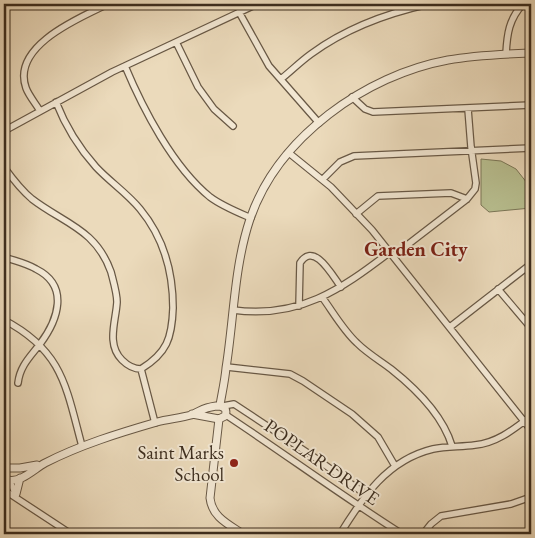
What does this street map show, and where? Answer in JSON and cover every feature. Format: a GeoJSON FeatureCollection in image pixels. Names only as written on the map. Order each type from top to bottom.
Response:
{"type":"FeatureCollection","features":[{"type":"Feature","properties":{"kind":"street"},"geometry":{"type":"LineString","coordinates":[[40,110],[26,89],[24,69],[30,55],[41,42],[108,4]]}},
{"type":"Feature","properties":{"kind":"street"},"geometry":{"type":"LineString","coordinates":[[4,131],[125,66],[257,4]]}},
{"type":"Feature","properties":{"kind":"street"},"geometry":{"type":"LineString","coordinates":[[281,80],[312,54],[348,32],[385,16],[429,4]]}},
{"type":"Feature","properties":{"kind":"street"},"geometry":{"type":"LineString","coordinates":[[506,54],[506,34],[510,22],[523,4]]}},
{"type":"Feature","properties":{"kind":"street"},"geometry":{"type":"LineString","coordinates":[[238,12],[269,66],[319,123]]}},
{"type":"Feature","properties":{"kind":"street"},"geometry":{"type":"LineString","coordinates":[[176,42],[198,87],[214,109],[233,126]]}},
{"type":"Feature","properties":{"kind":"street"},"geometry":{"type":"LineString","coordinates":[[220,417],[212,412],[220,406],[227,367],[240,261],[251,218],[266,186],[289,153],[319,123],[352,97],[386,78],[419,67],[449,60],[531,53]]}},
{"type":"Feature","properties":{"kind":"street"},"geometry":{"type":"LineString","coordinates":[[125,66],[138,97],[156,130],[195,183],[210,197],[251,218]]}},
{"type":"Feature","properties":{"kind":"street"},"geometry":{"type":"LineString","coordinates":[[352,97],[365,109],[374,112],[531,105]]}},
{"type":"Feature","properties":{"kind":"street"},"geometry":{"type":"LineString","coordinates":[[4,168],[30,198],[87,235],[100,251],[110,271],[117,300],[113,344],[115,352],[133,369],[142,369],[155,361],[167,344],[172,321],[171,277],[164,250],[140,210],[88,156],[66,123],[56,102]]}},
{"type":"Feature","properties":{"kind":"street"},"geometry":{"type":"LineString","coordinates":[[233,310],[271,312],[299,306],[322,297],[356,278],[467,198],[476,183],[468,109]]}},
{"type":"Feature","properties":{"kind":"street"},"geometry":{"type":"LineString","coordinates":[[323,179],[340,162],[354,156],[531,148]]}},
{"type":"Feature","properties":{"kind":"street"},"geometry":{"type":"LineString","coordinates":[[289,153],[323,179],[391,254],[531,430]]}},
{"type":"Feature","properties":{"kind":"street"},"geometry":{"type":"LineString","coordinates":[[356,214],[378,196],[452,193],[467,198]]}},
{"type":"Feature","properties":{"kind":"street"},"geometry":{"type":"LineString","coordinates":[[299,306],[300,263],[306,256],[314,256],[320,260],[340,287]]}},
{"type":"Feature","properties":{"kind":"street"},"geometry":{"type":"LineString","coordinates":[[4,257],[38,269],[51,281],[57,296],[56,315],[52,327],[24,362],[19,373],[18,383]]}},
{"type":"Feature","properties":{"kind":"street"},"geometry":{"type":"LineString","coordinates":[[450,327],[531,264]]}},
{"type":"Feature","properties":{"kind":"street"},"geometry":{"type":"LineString","coordinates":[[498,289],[531,328]]}},
{"type":"Feature","properties":{"kind":"street"},"geometry":{"type":"LineString","coordinates":[[322,297],[357,343],[392,370],[426,403],[448,435],[452,446]]}},
{"type":"Feature","properties":{"kind":"street"},"geometry":{"type":"LineString","coordinates":[[4,320],[19,328],[40,344],[60,373],[82,446]]}},
{"type":"Feature","properties":{"kind":"street"},"geometry":{"type":"LineString","coordinates":[[227,367],[290,374],[303,381],[352,414],[378,437],[395,466]]}},
{"type":"Feature","properties":{"kind":"street"},"geometry":{"type":"LineString","coordinates":[[142,369],[155,423]]}},
{"type":"Feature","properties":{"kind":"street","name":"POPLAR DRIVE"},"geometry":{"type":"LineString","coordinates":[[220,406],[234,404],[366,494]]}},
{"type":"Feature","properties":{"kind":"street"},"geometry":{"type":"LineString","coordinates":[[5,480],[14,481],[45,463],[82,446],[155,423],[192,414],[202,408],[220,406],[226,410],[220,417],[210,498],[211,507],[214,513],[222,520],[243,534]]}},
{"type":"Feature","properties":{"kind":"street"},"geometry":{"type":"LineString","coordinates":[[192,414],[220,417]]}},
{"type":"Feature","properties":{"kind":"street"},"geometry":{"type":"LineString","coordinates":[[340,534],[366,494],[395,466],[432,449],[491,442],[505,436],[531,416]]}},
{"type":"Feature","properties":{"kind":"street","name":"POPLAR DRIVE"},"geometry":{"type":"LineString","coordinates":[[220,417],[279,450],[358,506],[402,534]]}},
{"type":"Feature","properties":{"kind":"street"},"geometry":{"type":"LineString","coordinates":[[4,468],[25,468],[45,463]]}},
{"type":"Feature","properties":{"kind":"street"},"geometry":{"type":"LineString","coordinates":[[16,496],[20,478]]}},
{"type":"Feature","properties":{"kind":"street"},"geometry":{"type":"LineString","coordinates":[[5,480],[12,486],[16,496]]}},
{"type":"Feature","properties":{"kind":"street"},"geometry":{"type":"LineString","coordinates":[[4,490],[16,496],[71,534]]}},
{"type":"Feature","properties":{"kind":"street"},"geometry":{"type":"LineString","coordinates":[[423,534],[441,516],[511,504],[531,497]]}},
{"type":"Feature","properties":{"kind":"green space"},"geometry":{"type":"Polygon","coordinates":[[[481,159],[501,161],[516,169],[531,188],[531,208],[489,212],[481,205],[481,159]]]}},
{"type":"Feature","properties":{"kind":"place","name":"Saint Marks School"},"geometry":{"type":"Point","coordinates":[234,463]}},
{"type":"Feature","properties":{"kind":"district","name":"Garden City"},"geometry":{"type":"Point","coordinates":[416,249]}}]}
